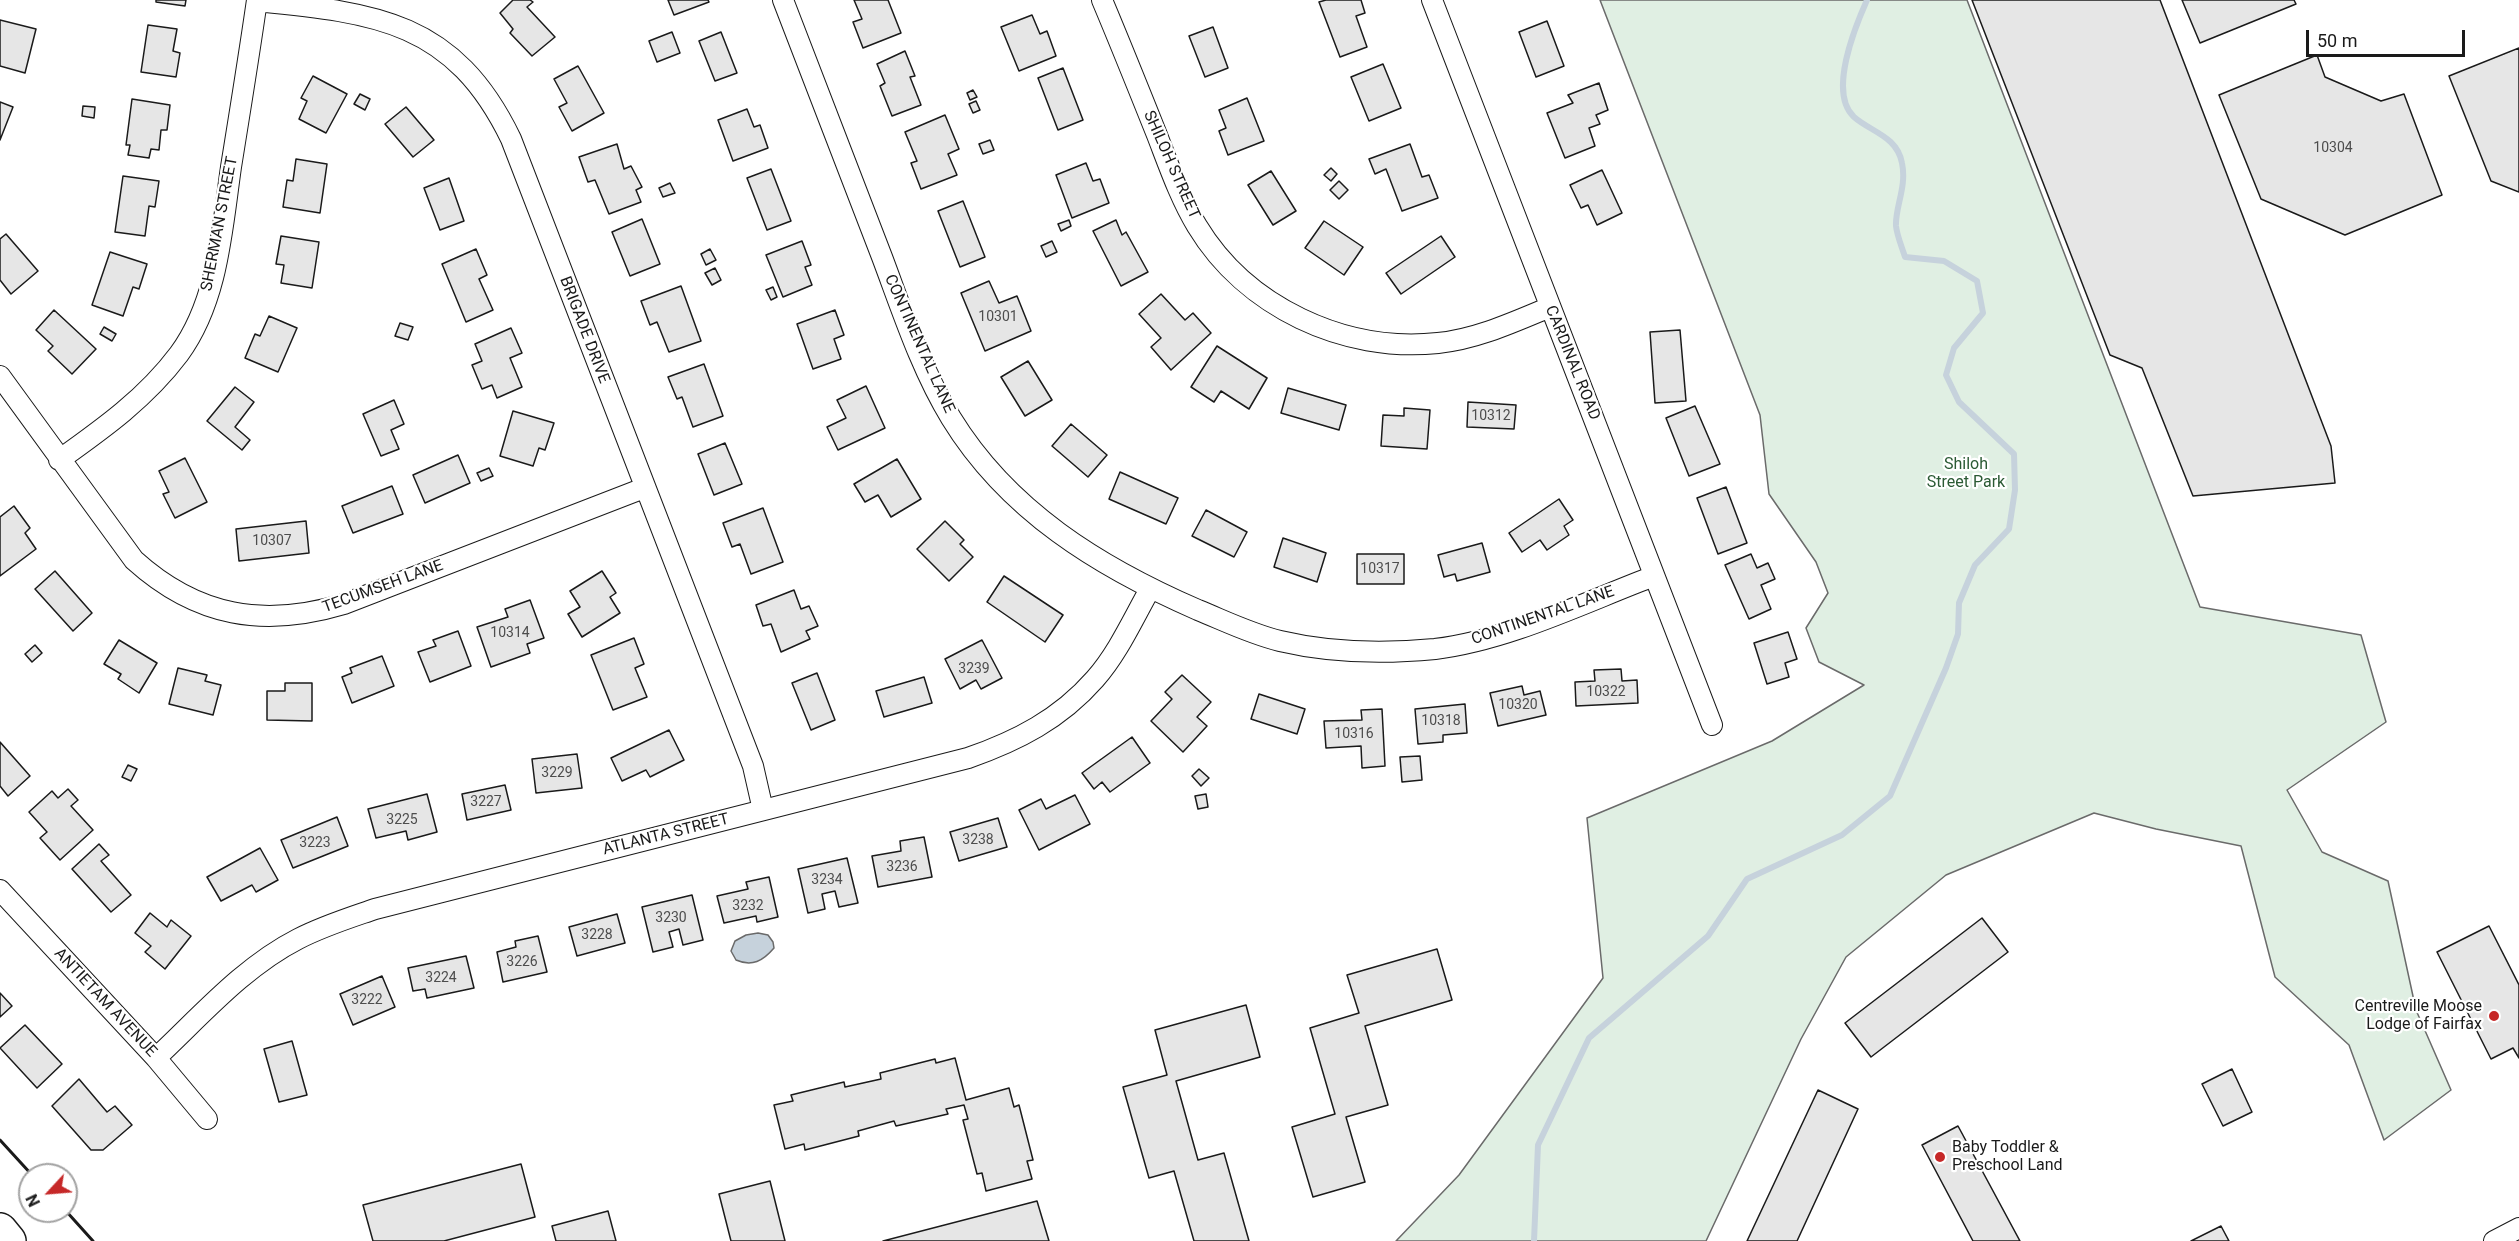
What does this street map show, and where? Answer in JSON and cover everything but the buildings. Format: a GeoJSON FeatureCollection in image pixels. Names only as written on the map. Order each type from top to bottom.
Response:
{"type":"FeatureCollection","features":[{"type":"Feature","properties":{"kind":"highway"},"geometry":{"type":"LineString","coordinates":[[0,1230],[9,1241]]}},
{"type":"Feature","properties":{"kind":"street","name":"CONTINENTAL LANE"},"geometry":{"type":"LineString","coordinates":[[783,0],[903,313],[929,375],[950,416],[982,463],[1024,507],[1061,536],[1150,589],[1240,628],[1280,640],[1332,650],[1389,652],[1438,648],[1486,638],[1654,576]]}},
{"type":"Feature","properties":{"kind":"street","name":"SHILOH STREET"},"geometry":{"type":"LineString","coordinates":[[1102,0],[1176,183],[1197,226],[1227,265],[1263,297],[1297,317],[1335,333],[1399,344],[1437,343],[1460,339],[1492,331],[1550,307]]}},
{"type":"Feature","properties":{"kind":"street","name":"CARDINAL ROAD"},"geometry":{"type":"LineString","coordinates":[[1432,0],[1712,725]]}},
{"type":"Feature","properties":{"kind":"street","name":"SHERMAN STREET"},"geometry":{"type":"LineString","coordinates":[[59,460],[130,408],[153,386],[179,354],[201,315],[218,253],[257,1]]}},
{"type":"Feature","properties":{"kind":"street","name":"BRIGADE DRIVE"},"geometry":{"type":"LineString","coordinates":[[257,1],[306,6],[396,24],[441,49],[479,84],[498,112],[511,139],[753,766],[763,810]]}},
{"type":"Feature","properties":{"kind":"street","name":"TECUMSEH LANE"},"geometry":{"type":"LineString","coordinates":[[0,376],[134,560],[152,575],[198,603],[223,611],[257,616],[279,616],[320,611],[344,604],[644,488]]}},
{"type":"Feature","properties":{"kind":"street","name":"ATLANTA STREET"},"geometry":{"type":"LineString","coordinates":[[156,1058],[261,962],[296,940],[334,922],[375,909],[968,758],[1000,747],[1032,731],[1069,705],[1095,678],[1114,651],[1150,589]]}},
{"type":"Feature","properties":{"kind":"street","name":"ANTIETAM AVENUE"},"geometry":{"type":"LineString","coordinates":[[0,890],[156,1058],[207,1119]]}},
{"type":"Feature","properties":{"kind":"green space","name":"Shiloh Street Park"},"geometry":{"type":"Polygon","coordinates":[[[1600,0],[1967,0],[2200,607],[2361,635],[2386,722],[2287,790],[2322,852],[2388,881],[2416,1010],[2451,1090],[2384,1140],[2349,1045],[2275,977],[2241,846],[2156,829],[2094,813],[1946,875],[1846,957],[1801,1039],[1706,1241],[1396,1241],[1459,1175],[1603,978],[1587,818],[1772,741],[1864,685],[1819,662],[1806,628],[1828,593],[1816,562],[1769,494],[1760,415],[1600,0]]]}},
{"type":"Feature","properties":{"kind":"shaded area"},"geometry":{"type":"Polygon","coordinates":[[[758,933],[768,935],[774,948],[757,962],[747,963],[736,960],[731,951],[735,941],[746,935],[758,933]]]}},
{"type":"Feature","properties":{"kind":"waterway"},"geometry":{"type":"LineString","coordinates":[[1534,1241],[1538,1145],[1589,1038],[1708,936],[1747,879],[1842,835],[1890,796],[1946,668],[1958,634],[1959,603],[1975,565],[2009,529],[2015,490],[2014,454],[1959,402],[1946,375],[1954,348],[1983,313],[1977,281],[1944,261],[1905,257],[1896,226],[1903,180],[1899,154],[1889,141],[1854,117],[1847,106],[1843,92],[1846,60],[1867,0]]}},
{"type":"Feature","properties":{"kind":"wall"},"geometry":{"type":"LineString","coordinates":[[0,1140],[21,1163]]}},
{"type":"Feature","properties":{"kind":"wall"},"geometry":{"type":"LineString","coordinates":[[77,1223],[93,1241]]}},
{"type":"Feature","properties":{"kind":"place","name":"Centreville Moose Lodge of Fairfax"},"geometry":{"type":"Point","coordinates":[2494,1016]}},
{"type":"Feature","properties":{"kind":"place","name":"Baby Toddler & Preschool Land"},"geometry":{"type":"Point","coordinates":[1940,1157]}}]}
